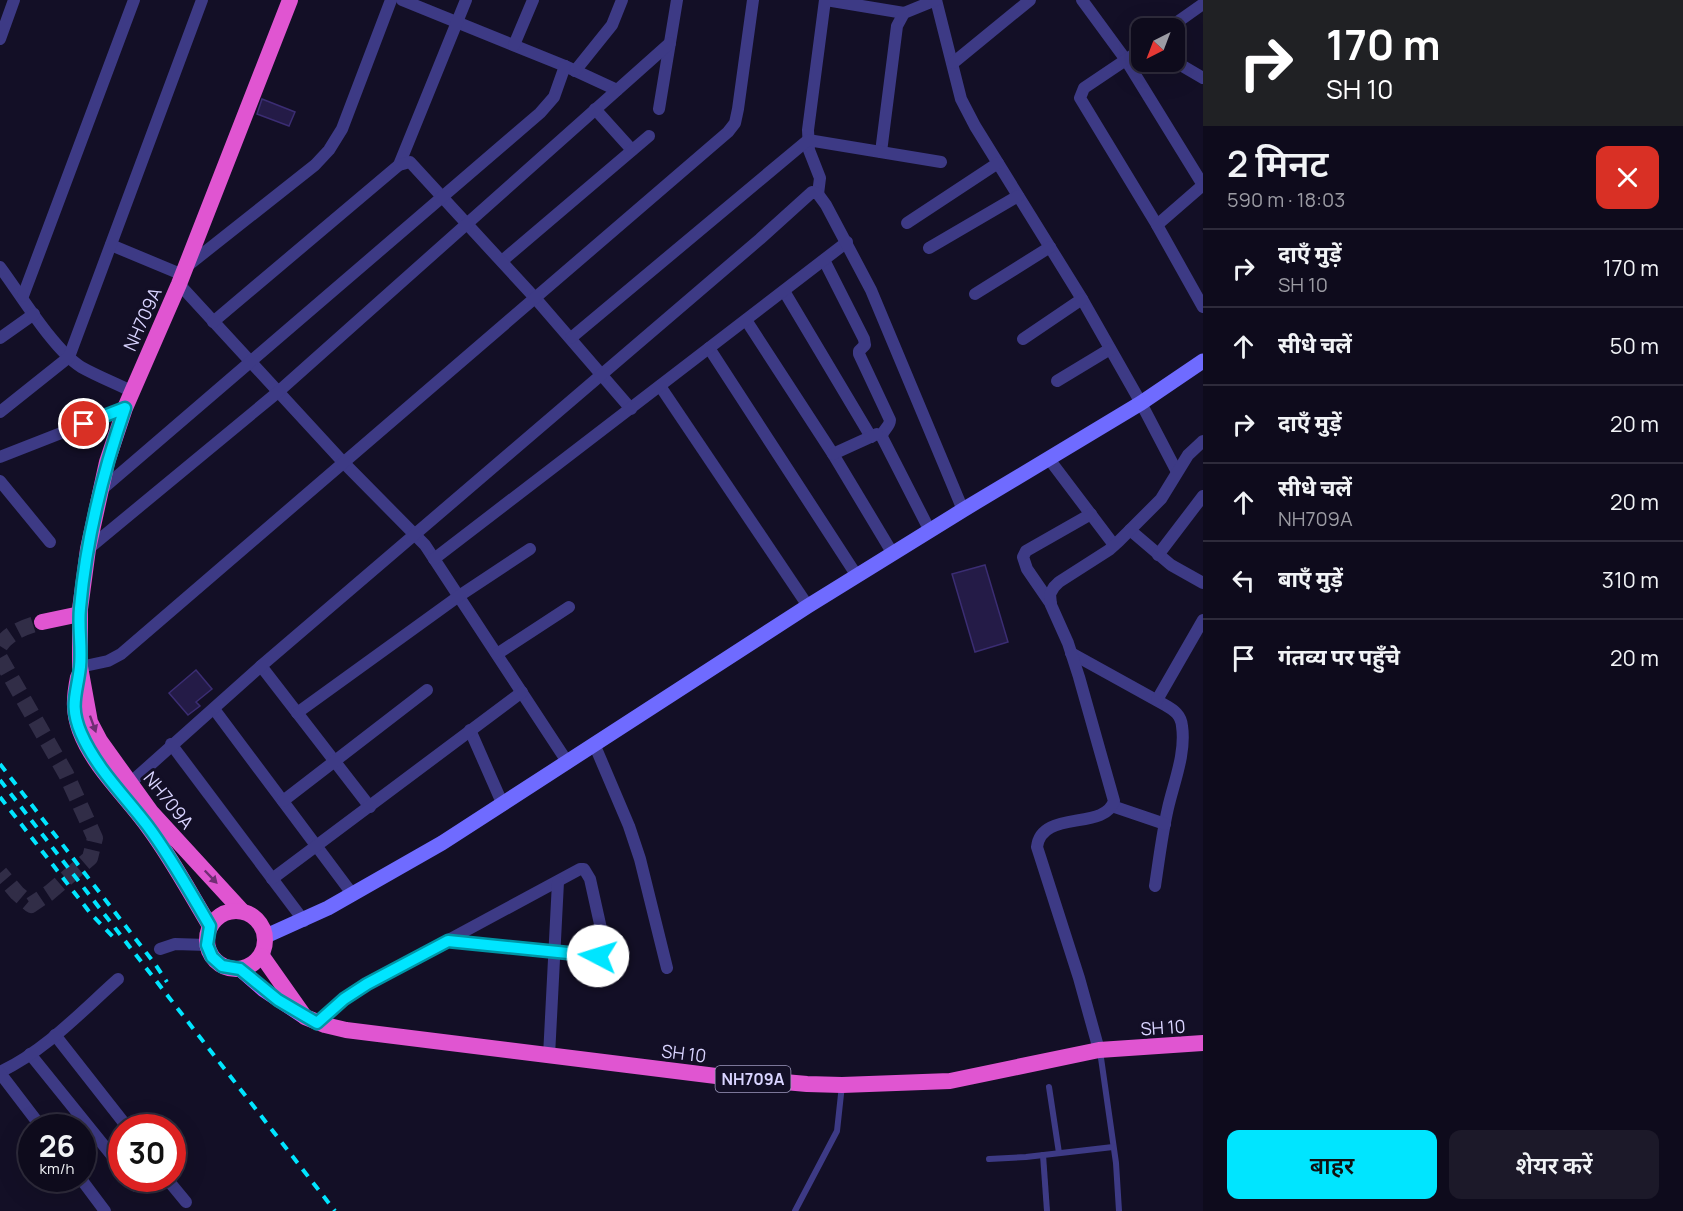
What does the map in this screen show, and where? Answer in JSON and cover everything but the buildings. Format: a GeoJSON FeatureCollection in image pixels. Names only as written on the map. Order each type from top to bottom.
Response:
{"type":"FeatureCollection","features":[{"type":"Feature","properties":{"kind":"highway","name":"NH709A"},"geometry":{"type":"LineString","coordinates":[[241,910],[151,812],[100,741],[90,722],[80,667],[80,614],[88,549],[100,491],[125,408],[182,276],[290,0]]}},
{"type":"Feature","properties":{"kind":"highway"},"geometry":{"type":"LineString","coordinates":[[42,622],[80,614]]}},
{"type":"Feature","properties":{"kind":"highway","name":"NH709A"},"geometry":{"type":"LineString","coordinates":[[80,667],[73,701],[75,717],[81,733],[91,752],[168,855],[210,926]]}},
{"type":"Feature","properties":{"kind":"highway"},"geometry":{"type":"LineString","coordinates":[[207,945],[210,926],[219,916],[228,911],[241,910],[251,914],[261,922],[266,936],[266,945],[262,956],[254,964],[240,969]]}},
{"type":"Feature","properties":{"kind":"highway","name":"NH709A"},"geometry":{"type":"LineString","coordinates":[[207,945],[212,957],[222,966],[240,969]]}},
{"type":"Feature","properties":{"kind":"highway"},"geometry":{"type":"LineString","coordinates":[[262,956],[311,1020]]}},
{"type":"Feature","properties":{"kind":"highway","name":"SH 10"},"geometry":{"type":"LineString","coordinates":[[311,1020],[346,1030],[716,1076],[807,1084],[950,1081],[1100,1050],[1203,1043]]}},
{"type":"Feature","properties":{"kind":"main road"},"geometry":{"type":"LineString","coordinates":[[266,936],[304,921],[353,895],[503,805],[808,606],[1141,403],[1203,361]]}},
{"type":"Feature","properties":{"kind":"main road","name":"SH 10"},"geometry":{"type":"LineString","coordinates":[[240,969],[264,990],[311,1020]]}},
{"type":"Feature","properties":{"kind":"street"},"geometry":{"type":"LineString","coordinates":[[0,39],[14,0]]}},
{"type":"Feature","properties":{"kind":"street"},"geometry":{"type":"LineString","coordinates":[[22,296],[134,0]]}},
{"type":"Feature","properties":{"kind":"street"},"geometry":{"type":"LineString","coordinates":[[0,411],[69,357],[202,0]]}},
{"type":"Feature","properties":{"kind":"street"},"geometry":{"type":"LineString","coordinates":[[182,276],[315,165],[329,150],[342,129],[391,0]]}},
{"type":"Feature","properties":{"kind":"street"},"geometry":{"type":"LineString","coordinates":[[402,0],[617,90]]}},
{"type":"Feature","properties":{"kind":"street"},"geometry":{"type":"LineString","coordinates":[[399,165],[466,0]]}},
{"type":"Feature","properties":{"kind":"street"},"geometry":{"type":"LineString","coordinates":[[514,45],[533,0]]}},
{"type":"Feature","properties":{"kind":"street"},"geometry":{"type":"LineString","coordinates":[[100,491],[546,107],[570,69],[612,25],[622,0]]}},
{"type":"Feature","properties":{"kind":"street"},"geometry":{"type":"LineString","coordinates":[[659,109],[677,0]]}},
{"type":"Feature","properties":{"kind":"street"},"geometry":{"type":"LineString","coordinates":[[80,667],[108,661],[121,654],[728,132],[735,123],[753,0]]}},
{"type":"Feature","properties":{"kind":"street"},"geometry":{"type":"LineString","coordinates":[[818,194],[820,178],[809,150],[808,140],[826,0],[904,13],[936,0],[961,99],[975,126],[1082,299],[1177,472]]}},
{"type":"Feature","properties":{"kind":"street"},"geometry":{"type":"LineString","coordinates":[[953,63],[1030,0]]}},
{"type":"Feature","properties":{"kind":"street"},"geometry":{"type":"LineString","coordinates":[[1082,0],[1126,60],[1203,185],[1157,225]]}},
{"type":"Feature","properties":{"kind":"street"},"geometry":{"type":"LineString","coordinates":[[1183,18],[1203,4]]}},
{"type":"Feature","properties":{"kind":"street"},"geometry":{"type":"LineString","coordinates":[[881,152],[897,26],[904,13]]}},
{"type":"Feature","properties":{"kind":"street"},"geometry":{"type":"LineString","coordinates":[[88,549],[278,392],[670,43]]}},
{"type":"Feature","properties":{"kind":"street"},"geometry":{"type":"LineString","coordinates":[[1131,56],[1084,88],[1080,98],[1157,225],[1203,307]]}},
{"type":"Feature","properties":{"kind":"street"},"geometry":{"type":"LineString","coordinates":[[1185,67],[1203,78]]}},
{"type":"Feature","properties":{"kind":"street"},"geometry":{"type":"LineString","coordinates":[[595,109],[632,150]]}},
{"type":"Feature","properties":{"kind":"street"},"geometry":{"type":"LineString","coordinates":[[502,261],[649,136]]}},
{"type":"Feature","properties":{"kind":"street"},"geometry":{"type":"LineString","coordinates":[[571,338],[808,140],[941,162]]}},
{"type":"Feature","properties":{"kind":"street"},"geometry":{"type":"LineString","coordinates":[[213,322],[399,165],[410,162],[571,338],[631,409]]}},
{"type":"Feature","properties":{"kind":"street"},"geometry":{"type":"LineString","coordinates":[[907,223],[998,163]]}},
{"type":"Feature","properties":{"kind":"street"},"geometry":{"type":"LineString","coordinates":[[130,783],[261,666],[812,192],[818,194],[826,205],[871,290],[963,510]]}},
{"type":"Feature","properties":{"kind":"street"},"geometry":{"type":"LineString","coordinates":[[929,249],[1018,196]]}},
{"type":"Feature","properties":{"kind":"street"},"geometry":{"type":"LineString","coordinates":[[434,559],[847,242]]}},
{"type":"Feature","properties":{"kind":"street"},"geometry":{"type":"LineString","coordinates":[[111,245],[182,276],[213,322],[344,462],[416,534],[568,763]]}},
{"type":"Feature","properties":{"kind":"street"},"geometry":{"type":"LineString","coordinates":[[975,294],[1050,247]]}},
{"type":"Feature","properties":{"kind":"street"},"geometry":{"type":"LineString","coordinates":[[824,260],[864,339],[865,345],[859,354],[890,420],[889,426],[883,431],[833,454]]}},
{"type":"Feature","properties":{"kind":"street"},"geometry":{"type":"LineString","coordinates":[[0,267],[69,357],[81,366],[131,391]]}},
{"type":"Feature","properties":{"kind":"street"},"geometry":{"type":"LineString","coordinates":[[784,291],[871,437]]}},
{"type":"Feature","properties":{"kind":"street"},"geometry":{"type":"LineString","coordinates":[[1023,339],[1082,299]]}},
{"type":"Feature","properties":{"kind":"street"},"geometry":{"type":"LineString","coordinates":[[0,338],[34,314]]}},
{"type":"Feature","properties":{"kind":"street"},"geometry":{"type":"LineString","coordinates":[[746,320],[833,454],[893,554]]}},
{"type":"Feature","properties":{"kind":"street"},"geometry":{"type":"LineString","coordinates":[[709,348],[857,576]]}},
{"type":"Feature","properties":{"kind":"street"},"geometry":{"type":"LineString","coordinates":[[1058,381],[1110,349]]}},
{"type":"Feature","properties":{"kind":"street"},"geometry":{"type":"LineString","coordinates":[[660,386],[808,606]]}},
{"type":"Feature","properties":{"kind":"street"},"geometry":{"type":"LineString","coordinates":[[0,457],[125,408]]}},
{"type":"Feature","properties":{"kind":"street"},"geometry":{"type":"LineString","coordinates":[[883,431],[882,437],[930,531]]}},
{"type":"Feature","properties":{"kind":"street"},"geometry":{"type":"LineString","coordinates":[[1051,605],[1050,594],[1054,587],[1114,545],[1130,530],[1161,499],[1188,455],[1203,441]]}},
{"type":"Feature","properties":{"kind":"street"},"geometry":{"type":"LineString","coordinates":[[1049,459],[1114,545]]}},
{"type":"Feature","properties":{"kind":"street"},"geometry":{"type":"LineString","coordinates":[[0,481],[50,542]]}},
{"type":"Feature","properties":{"kind":"street"},"geometry":{"type":"LineString","coordinates":[[1158,555],[1201,503]]}},
{"type":"Feature","properties":{"kind":"street"},"geometry":{"type":"LineString","coordinates":[[1091,514],[1026,551],[1023,562],[1051,605],[1071,653],[1113,797],[1112,807]]}},
{"type":"Feature","properties":{"kind":"street"},"geometry":{"type":"LineString","coordinates":[[1130,530],[1171,565],[1203,583]]}},
{"type":"Feature","properties":{"kind":"street"},"geometry":{"type":"LineString","coordinates":[[297,713],[459,596],[530,549]]}},
{"type":"Feature","properties":{"kind":"street"},"geometry":{"type":"LineString","coordinates":[[497,654],[569,607]]}},
{"type":"Feature","properties":{"kind":"street"},"geometry":{"type":"LineString","coordinates":[[1157,700],[1203,620]]}},
{"type":"Feature","properties":{"kind":"street"},"geometry":{"type":"LineString","coordinates":[[1071,653],[1175,711],[1182,725],[1182,741],[1176,777],[1165,824],[1155,886]]}},
{"type":"Feature","properties":{"kind":"street"},"geometry":{"type":"LineString","coordinates":[[261,666],[370,807]]}},
{"type":"Feature","properties":{"kind":"street"},"geometry":{"type":"LineString","coordinates":[[284,801],[427,690]]}},
{"type":"Feature","properties":{"kind":"street"},"geometry":{"type":"LineString","coordinates":[[272,879],[522,692]]}},
{"type":"Feature","properties":{"kind":"street"},"geometry":{"type":"LineString","coordinates":[[214,709],[353,895]]}},
{"type":"Feature","properties":{"kind":"street"},"geometry":{"type":"LineString","coordinates":[[470,730],[503,805]]}},
{"type":"Feature","properties":{"kind":"street"},"geometry":{"type":"LineString","coordinates":[[171,744],[304,921]]}},
{"type":"Feature","properties":{"kind":"street"},"geometry":{"type":"LineString","coordinates":[[595,746],[632,834],[667,968]]}},
{"type":"Feature","properties":{"kind":"street"},"geometry":{"type":"LineString","coordinates":[[1112,807],[1165,824]]}},
{"type":"Feature","properties":{"kind":"street"},"geometry":{"type":"LineString","coordinates":[[1100,1050],[1037,847],[1038,840],[1045,830],[1100,815],[1112,807]]}},
{"type":"Feature","properties":{"kind":"street"},"geometry":{"type":"LineString","coordinates":[[311,1020],[367,984],[580,870],[584,869],[587,873],[606,951],[598,956],[448,941]]}},
{"type":"Feature","properties":{"kind":"street"},"geometry":{"type":"LineString","coordinates":[[549,1056],[558,882]]}},
{"type":"Feature","properties":{"kind":"street"},"geometry":{"type":"LineString","coordinates":[[160,949],[175,944],[207,945]]}},
{"type":"Feature","properties":{"kind":"street"},"geometry":{"type":"LineString","coordinates":[[32,1114],[0,1072],[16,1065],[55,1035],[118,979]]}},
{"type":"Feature","properties":{"kind":"street"},"geometry":{"type":"LineString","coordinates":[[55,1035],[117,1114]]}},
{"type":"Feature","properties":{"kind":"street"},"geometry":{"type":"LineString","coordinates":[[30,1054],[108,1151]]}},
{"type":"Feature","properties":{"kind":"street"},"geometry":{"type":"LineString","coordinates":[[91,1192],[105,1211]]}},
{"type":"Feature","properties":{"kind":"street"},"geometry":{"type":"LineString","coordinates":[[178,1192],[186,1202]]}},
{"type":"Feature","properties":{"kind":"lane"},"geometry":{"type":"LineString","coordinates":[[1100,1050],[1119,1211]]}},
{"type":"Feature","properties":{"kind":"lane"},"geometry":{"type":"LineString","coordinates":[[795,1211],[837,1131],[842,1084]]}},
{"type":"Feature","properties":{"kind":"lane"},"geometry":{"type":"LineString","coordinates":[[1049,1087],[1059,1153]]}},
{"type":"Feature","properties":{"kind":"lane"},"geometry":{"type":"LineString","coordinates":[[989,1159],[1113,1147]]}},
{"type":"Feature","properties":{"kind":"lane"},"geometry":{"type":"LineString","coordinates":[[1043,1155],[1047,1211]]}},
{"type":"Feature","properties":{"kind":"tunnel"},"geometry":{"type":"LineString","coordinates":[[0,646],[13,633],[42,622]]}},
{"type":"Feature","properties":{"kind":"tunnel"},"geometry":{"type":"LineString","coordinates":[[0,658],[66,774],[95,838],[90,858],[49,893],[31,905],[0,873]]}},
{"type":"Feature","properties":{"kind":"railway"},"geometry":{"type":"LineString","coordinates":[[0,764],[167,982]]}},
{"type":"Feature","properties":{"kind":"railway"},"geometry":{"type":"LineString","coordinates":[[0,780],[335,1211]]}},
{"type":"Feature","properties":{"kind":"railway"},"geometry":{"type":"LineString","coordinates":[[0,797],[91,914],[115,939]]}},
{"type":"Feature","properties":{"kind":"route"},"geometry":{"type":"LineString","coordinates":[[84,424],[125,408],[107,462],[88,549],[80,609],[80,667],[73,701],[75,717],[91,752],[168,855],[210,926],[207,945],[212,957],[222,966],[240,969],[278,1000],[317,1023],[344,999],[367,984],[448,941],[598,956]]}}]}
